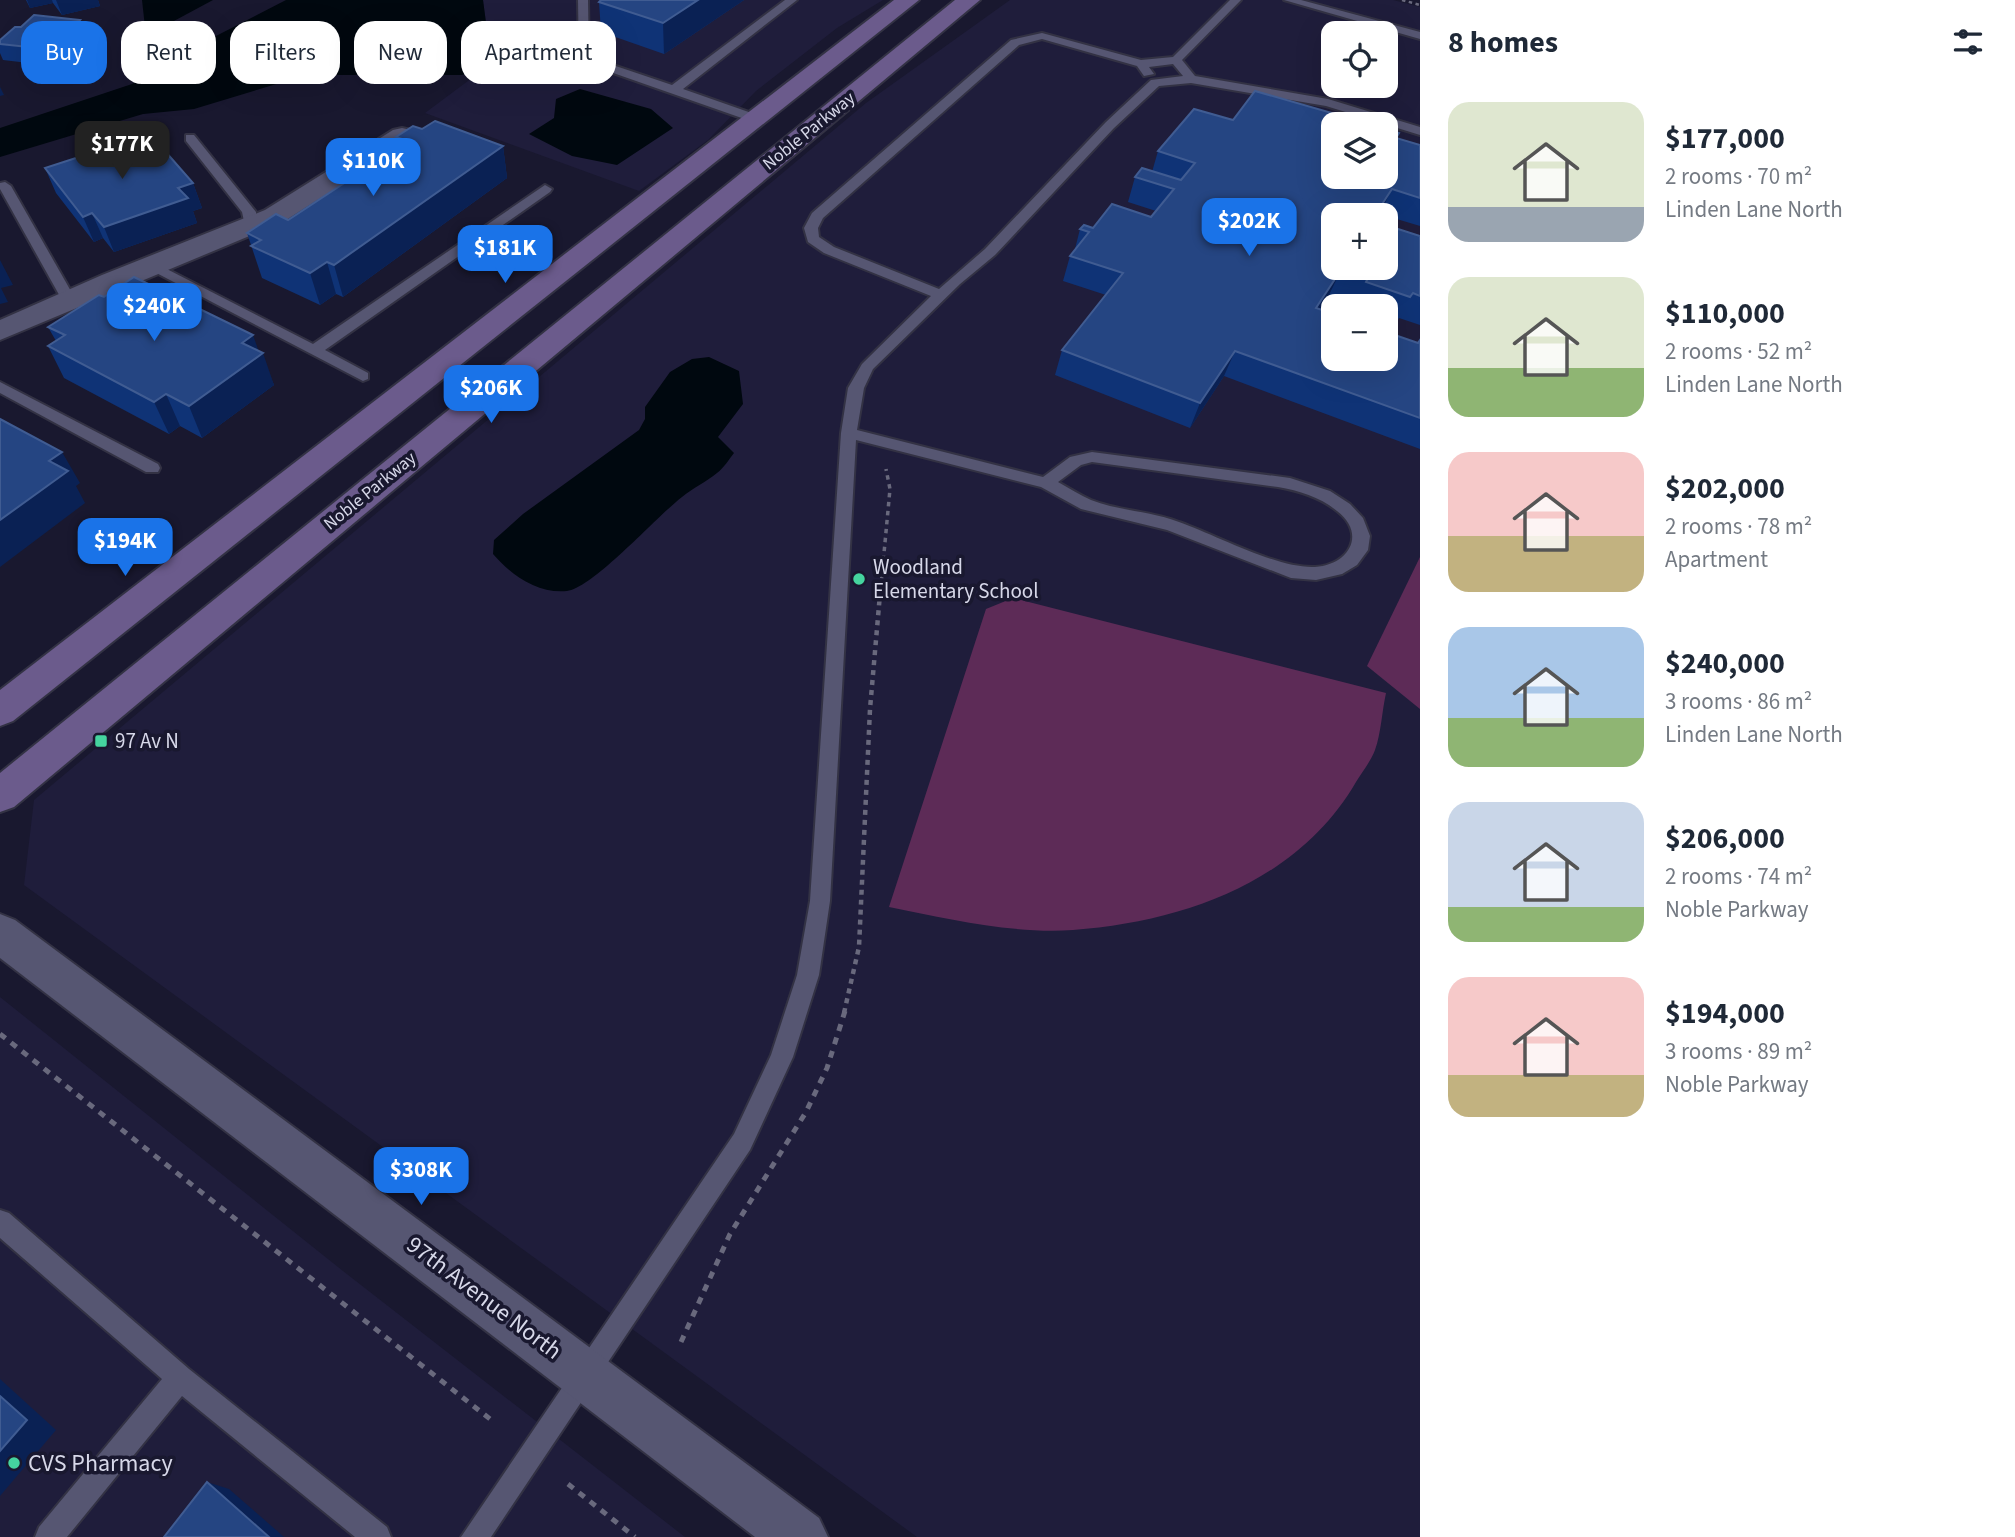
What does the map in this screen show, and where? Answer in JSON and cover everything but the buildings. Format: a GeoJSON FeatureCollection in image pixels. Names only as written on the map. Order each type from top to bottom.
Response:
{"type":"FeatureCollection","features":[{"type":"Feature","properties":{"kind":"main road","name":"Noble Parkway"},"geometry":{"type":"LineString","coordinates":[[0,711],[908,0]]}},
{"type":"Feature","properties":{"kind":"main road","name":"Noble Parkway"},"geometry":{"type":"LineString","coordinates":[[0,796],[969,0]]}},
{"type":"Feature","properties":{"kind":"street"},"geometry":{"type":"LineString","coordinates":[[0,331],[69,300],[251,227],[304,198],[402,135]]}},
{"type":"Feature","properties":{"kind":"street","name":"97th Avenue North"},"geometry":{"type":"LineString","coordinates":[[0,933],[800,1537]]}},
{"type":"Feature","properties":{"kind":"lane"},"geometry":{"type":"LineString","coordinates":[[583,0],[583,59],[756,119]]}},
{"type":"Feature","properties":{"kind":"lane"},"geometry":{"type":"LineString","coordinates":[[674,90],[792,0]]}},
{"type":"Feature","properties":{"kind":"lane"},"geometry":{"type":"LineString","coordinates":[[942,295],[829,250],[813,239],[811,228],[817,216],[1015,42],[1029,36],[1051,37],[1141,64],[1176,60],[1236,0]]}},
{"type":"Feature","properties":{"kind":"lane"},"geometry":{"type":"LineString","coordinates":[[1289,0],[1420,36]]}},
{"type":"Feature","properties":{"kind":"lane"},"geometry":{"type":"LineString","coordinates":[[1176,60],[1191,79]]}},
{"type":"Feature","properties":{"kind":"lane"},"geometry":{"type":"LineString","coordinates":[[1141,64],[1155,83]]}},
{"type":"Feature","properties":{"kind":"lane"},"geometry":{"type":"LineString","coordinates":[[475,1537],[742,1142],[782,1057],[808,975],[820,901],[849,433],[856,388],[867,367],[990,252],[1110,125],[1155,83],[1191,79],[1328,103],[1420,131]]}},
{"type":"Feature","properties":{"kind":"lane"},"geometry":{"type":"LineString","coordinates":[[190,138],[249,212],[251,227]]}},
{"type":"Feature","properties":{"kind":"lane"},"geometry":{"type":"LineString","coordinates":[[5,186],[69,300]]}},
{"type":"Feature","properties":{"kind":"lane"},"geometry":{"type":"LineString","coordinates":[[314,351],[545,189]]}},
{"type":"Feature","properties":{"kind":"lane"},"geometry":{"type":"LineString","coordinates":[[152,267],[363,376]]}},
{"type":"Feature","properties":{"kind":"lane"},"geometry":{"type":"LineString","coordinates":[[0,387],[152,468]]}},
{"type":"Feature","properties":{"kind":"lane"},"geometry":{"type":"LineString","coordinates":[[849,433],[1046,483],[1087,505],[1171,525],[1292,572],[1308,575],[1337,571],[1355,560],[1359,551],[1360,533],[1353,516],[1345,508],[1322,494],[1290,484],[1093,457],[1076,461],[1046,483]]}},
{"type":"Feature","properties":{"kind":"lane"},"geometry":{"type":"LineString","coordinates":[[0,1222],[180,1378],[377,1537]]}},
{"type":"Feature","properties":{"kind":"lane"},"geometry":{"type":"LineString","coordinates":[[49,1537],[180,1378]]}},
{"type":"Feature","properties":{"kind":"path"},"geometry":{"type":"LineString","coordinates":[[1402,0],[1420,5]]}},
{"type":"Feature","properties":{"kind":"path"},"geometry":{"type":"LineString","coordinates":[[0,1034],[490,1419]]}},
{"type":"Feature","properties":{"kind":"path"},"geometry":{"type":"LineString","coordinates":[[568,1484],[635,1537]]}},
{"type":"Feature","properties":{"kind":"shaded area"},"geometry":{"type":"Polygon","coordinates":[[[142,0],[213,0],[174,21],[144,21],[142,0]]]}},
{"type":"Feature","properties":{"kind":"shaded area"},"geometry":{"type":"Polygon","coordinates":[[[286,0],[483,0],[486,21],[461,21],[461,75],[447,75],[447,21],[354,21],[354,75],[340,75],[340,21],[245,21],[286,0]]]}},
{"type":"Feature","properties":{"kind":"shaded area"},"geometry":{"type":"Polygon","coordinates":[[[483,0],[883,0],[837,28],[756,91],[708,140],[639,191],[425,113],[464,84],[616,84],[616,21],[486,21],[483,0]]]}},
{"type":"Feature","properties":{"kind":"shaded area","name":"Woodland Elementary School"},"geometry":{"type":"Polygon","coordinates":[[[1010,0],[1393,0],[1420,7],[1420,1537],[917,1537],[24,885],[34,800],[866,103],[1010,0]]]}},
{"type":"Feature","properties":{"kind":"shaded area"},"geometry":{"type":"Polygon","coordinates":[[[230,29],[230,84],[276,84],[194,109],[143,114],[0,157],[0,128],[132,84],[216,84],[216,36],[230,29]]]}},
{"type":"Feature","properties":{"kind":"shaded area"},"geometry":{"type":"Polygon","coordinates":[[[580,89],[651,109],[673,128],[617,165],[572,156],[529,134],[554,118],[556,99],[580,89]]]}},
{"type":"Feature","properties":{"kind":"shaded area"},"geometry":{"type":"Polygon","coordinates":[[[709,357],[739,371],[743,404],[718,437],[734,453],[720,471],[682,497],[608,565],[578,587],[556,591],[536,586],[517,576],[500,562],[493,554],[494,540],[523,514],[639,430],[645,419],[645,407],[670,372],[692,359],[709,357]]]}},
{"type":"Feature","properties":{"kind":"shaded area"},"geometry":{"type":"Polygon","coordinates":[[[1420,557],[1420,709],[1367,666],[1420,557]]]}},
{"type":"Feature","properties":{"kind":"shaded area"},"geometry":{"type":"Polygon","coordinates":[[[1013,598],[1386,693],[1379,736],[1373,754],[1332,817],[1303,846],[1270,871],[1196,906],[1155,918],[1050,931],[981,925],[889,907],[986,609],[1013,598]]]}},
{"type":"Feature","properties":{"kind":"shaded area"},"geometry":{"type":"Polygon","coordinates":[[[0,997],[343,1271],[685,1537],[0,1537],[0,997]]]}},
{"type":"Feature","properties":{"kind":"place","name":"Woodland Elementary School"},"geometry":{"type":"Point","coordinates":[859,579]}},
{"type":"Feature","properties":{"kind":"place","name":"97 Av N"},"geometry":{"type":"Point","coordinates":[101,741]}},
{"type":"Feature","properties":{"kind":"place","name":"CVS Pharmacy"},"geometry":{"type":"Point","coordinates":[14,1463]}}]}
